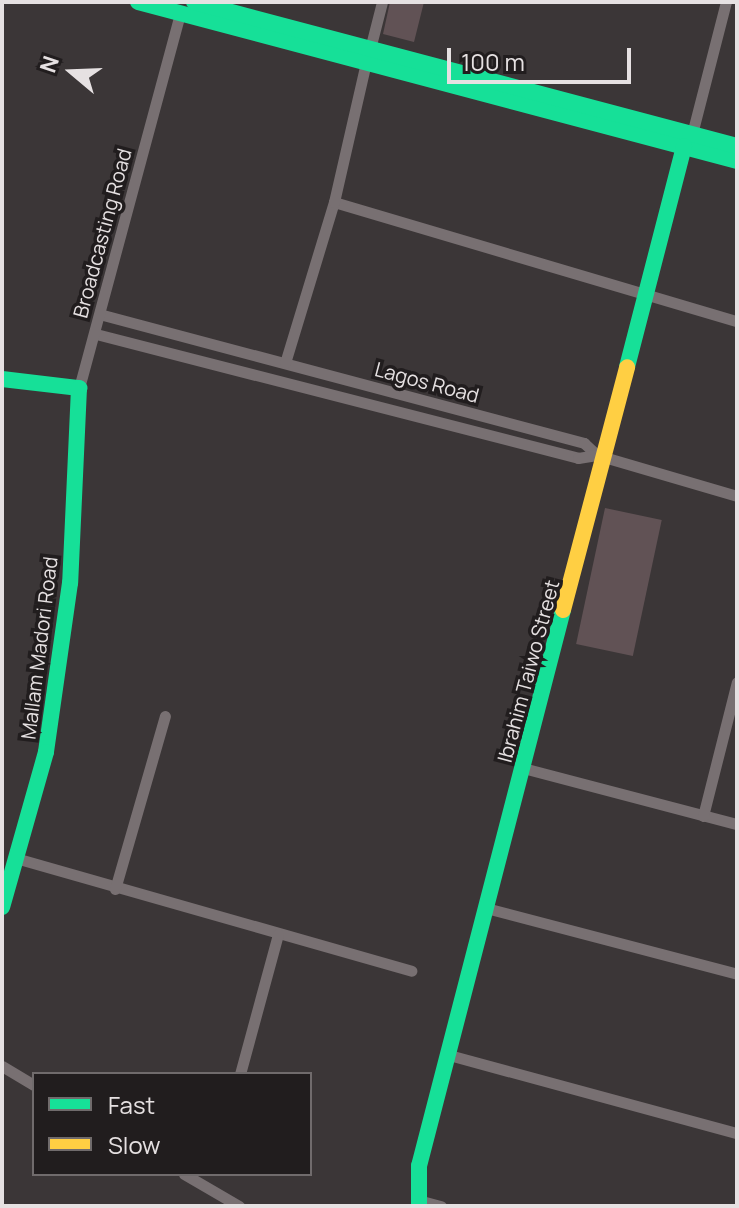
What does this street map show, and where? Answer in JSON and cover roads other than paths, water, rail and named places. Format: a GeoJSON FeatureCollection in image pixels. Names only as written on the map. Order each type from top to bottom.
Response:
{"type":"FeatureCollection","features":[{"type":"Feature","properties":{"kind":"street"},"geometry":{"type":"LineString","coordinates":[[138,2],[368,55]]}},
{"type":"Feature","properties":{"kind":"street"},"geometry":{"type":"LineString","coordinates":[[194,2],[368,55],[688,140],[737,146]]}},
{"type":"Feature","properties":{"kind":"street"},"geometry":{"type":"LineString","coordinates":[[285,363],[334,202],[382,2]]}},
{"type":"Feature","properties":{"kind":"street","name":"Ibrahim Taiwo Street"},"geometry":{"type":"LineString","coordinates":[[419,1203],[419,1166],[601,457],[726,2]]}},
{"type":"Feature","properties":{"kind":"street","name":"Broadcasting Road"},"geometry":{"type":"LineString","coordinates":[[79,388],[103,315],[180,13]]}},
{"type":"Feature","properties":{"kind":"street"},"geometry":{"type":"LineString","coordinates":[[688,140],[737,161]]}},
{"type":"Feature","properties":{"kind":"street"},"geometry":{"type":"LineString","coordinates":[[334,202],[647,297],[737,321]]}},
{"type":"Feature","properties":{"kind":"street","name":"Lagos Road"},"geometry":{"type":"LineString","coordinates":[[103,315],[584,443],[601,457],[737,496]]}},
{"type":"Feature","properties":{"kind":"street"},"geometry":{"type":"LineString","coordinates":[[96,334],[578,458],[601,457]]}},
{"type":"Feature","properties":{"kind":"street"},"geometry":{"type":"LineString","coordinates":[[2,379],[79,388]]}},
{"type":"Feature","properties":{"kind":"street","name":"Mallam Madori Road"},"geometry":{"type":"LineString","coordinates":[[2,907],[19,859],[46,752],[70,583],[79,388]]}},
{"type":"Feature","properties":{"kind":"street"},"geometry":{"type":"LineString","coordinates":[[703,816],[737,682]]}},
{"type":"Feature","properties":{"kind":"street"},"geometry":{"type":"LineString","coordinates":[[115,889],[165,716]]}},
{"type":"Feature","properties":{"kind":"street"},"geometry":{"type":"LineString","coordinates":[[523,768],[737,824]]}},
{"type":"Feature","properties":{"kind":"street"},"geometry":{"type":"LineString","coordinates":[[19,859],[115,889],[411,971]]}},
{"type":"Feature","properties":{"kind":"street"},"geometry":{"type":"LineString","coordinates":[[486,908],[737,974]]}},
{"type":"Feature","properties":{"kind":"street"},"geometry":{"type":"LineString","coordinates":[[241,1072],[278,934]]}},
{"type":"Feature","properties":{"kind":"street"},"geometry":{"type":"LineString","coordinates":[[449,1055],[737,1133]]}},
{"type":"Feature","properties":{"kind":"street"},"geometry":{"type":"LineString","coordinates":[[2,1066],[32,1084]]}},
{"type":"Feature","properties":{"kind":"street"},"geometry":{"type":"LineString","coordinates":[[187,1176],[239,1206]]}},
{"type":"Feature","properties":{"kind":"street"},"geometry":{"type":"LineString","coordinates":[[208,1188],[211,1176]]}},
{"type":"Feature","properties":{"kind":"street"},"geometry":{"type":"LineString","coordinates":[[419,1203],[441,1206]]}}]}
